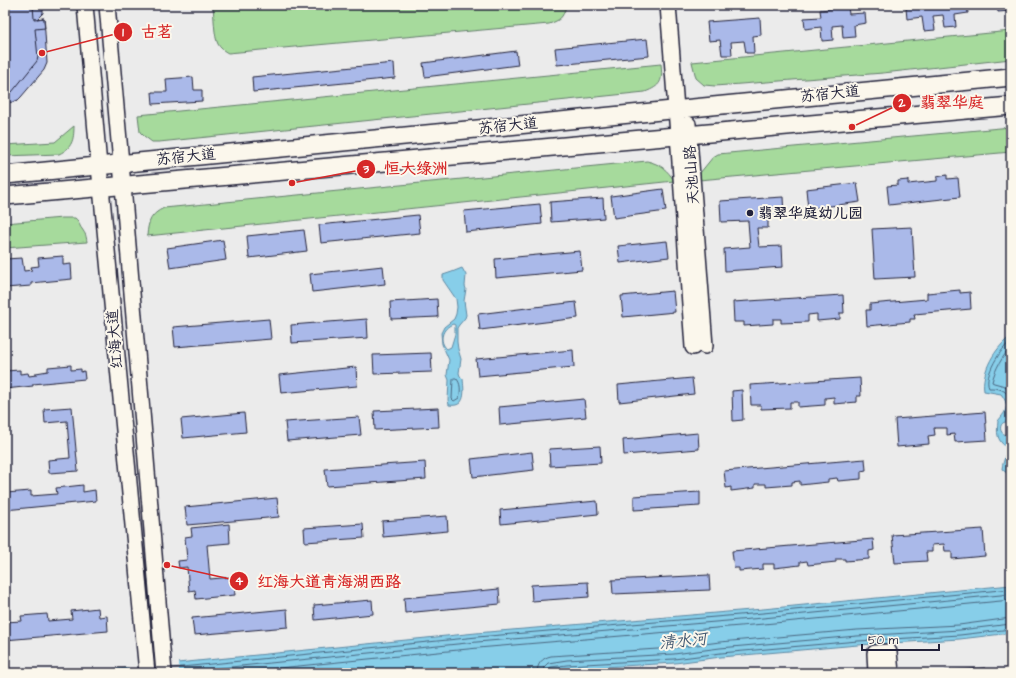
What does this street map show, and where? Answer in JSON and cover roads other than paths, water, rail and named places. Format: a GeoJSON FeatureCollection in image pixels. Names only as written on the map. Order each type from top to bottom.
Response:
{"type":"FeatureCollection","features":[{"type":"Feature","properties":{"kind":"main road","name":"红海大道"},"geometry":{"type":"LineString","coordinates":[[85,5],[147,673]]}},
{"type":"Feature","properties":{"kind":"main road","name":"红海大道"},"geometry":{"type":"LineString","coordinates":[[106,5],[123,186],[164,673]]}},
{"type":"Feature","properties":{"kind":"main road","name":"天池山路"},"geometry":{"type":"LineString","coordinates":[[668,5],[684,135],[699,346]]}},
{"type":"Feature","properties":{"kind":"main road","name":"天池山路"},"geometry":{"type":"LineString","coordinates":[[676,5],[681,109]]}},
{"type":"Feature","properties":{"kind":"main road","name":"苏宿大道"},"geometry":{"type":"LineString","coordinates":[[5,175],[1011,76]]}},
{"type":"Feature","properties":{"kind":"main road","name":"苏宿大道"},"geometry":{"type":"LineString","coordinates":[[5,196],[1011,106]]}},
{"type":"Feature","properties":{"kind":"main road"},"geometry":{"type":"LineString","coordinates":[[876,673],[875,653],[889,652],[891,673]]}},
{"type":"Feature","properties":{"kind":"water"},"geometry":{"type":"Polygon","coordinates":[[[462,268],[466,275],[464,301],[466,315],[457,328],[457,342],[461,359],[459,373],[463,379],[464,393],[462,401],[459,404],[449,405],[449,380],[447,375],[449,360],[442,344],[441,333],[444,327],[454,319],[457,307],[456,299],[443,280],[443,275],[462,268]],[[453,324],[446,328],[442,335],[444,346],[447,349],[451,347],[455,334],[455,325],[453,324]]]}},
{"type":"Feature","properties":{"kind":"water"},"geometry":{"type":"Polygon","coordinates":[[[1011,336],[1011,423],[1003,423],[1000,428],[1003,434],[1011,434],[1010,473],[1002,469],[1006,447],[1000,441],[997,432],[998,421],[1004,414],[1006,402],[1001,394],[984,391],[984,383],[990,360],[1005,341],[1011,336]]]}},
{"type":"Feature","properties":{"kind":"water","name":"清水河"},"geometry":{"type":"Polygon","coordinates":[[[1011,585],[1011,633],[960,639],[858,645],[721,657],[675,663],[568,669],[534,673],[78,673],[476,633],[763,609],[1011,585]]]}},
{"type":"Feature","properties":{"kind":"place","name":"古茗"},"geometry":{"type":"Point","coordinates":[42,53]}},
{"type":"Feature","properties":{"kind":"place","name":"翡翠华庭"},"geometry":{"type":"Point","coordinates":[852,127]}},
{"type":"Feature","properties":{"kind":"place","name":"恒大绿洲"},"geometry":{"type":"Point","coordinates":[292,183]}},
{"type":"Feature","properties":{"kind":"place","name":"翡翠华庭幼儿园"},"geometry":{"type":"Point","coordinates":[750,213]}},
{"type":"Feature","properties":{"kind":"place","name":"红海大道青海湖西路"},"geometry":{"type":"Point","coordinates":[167,565]}}]}
